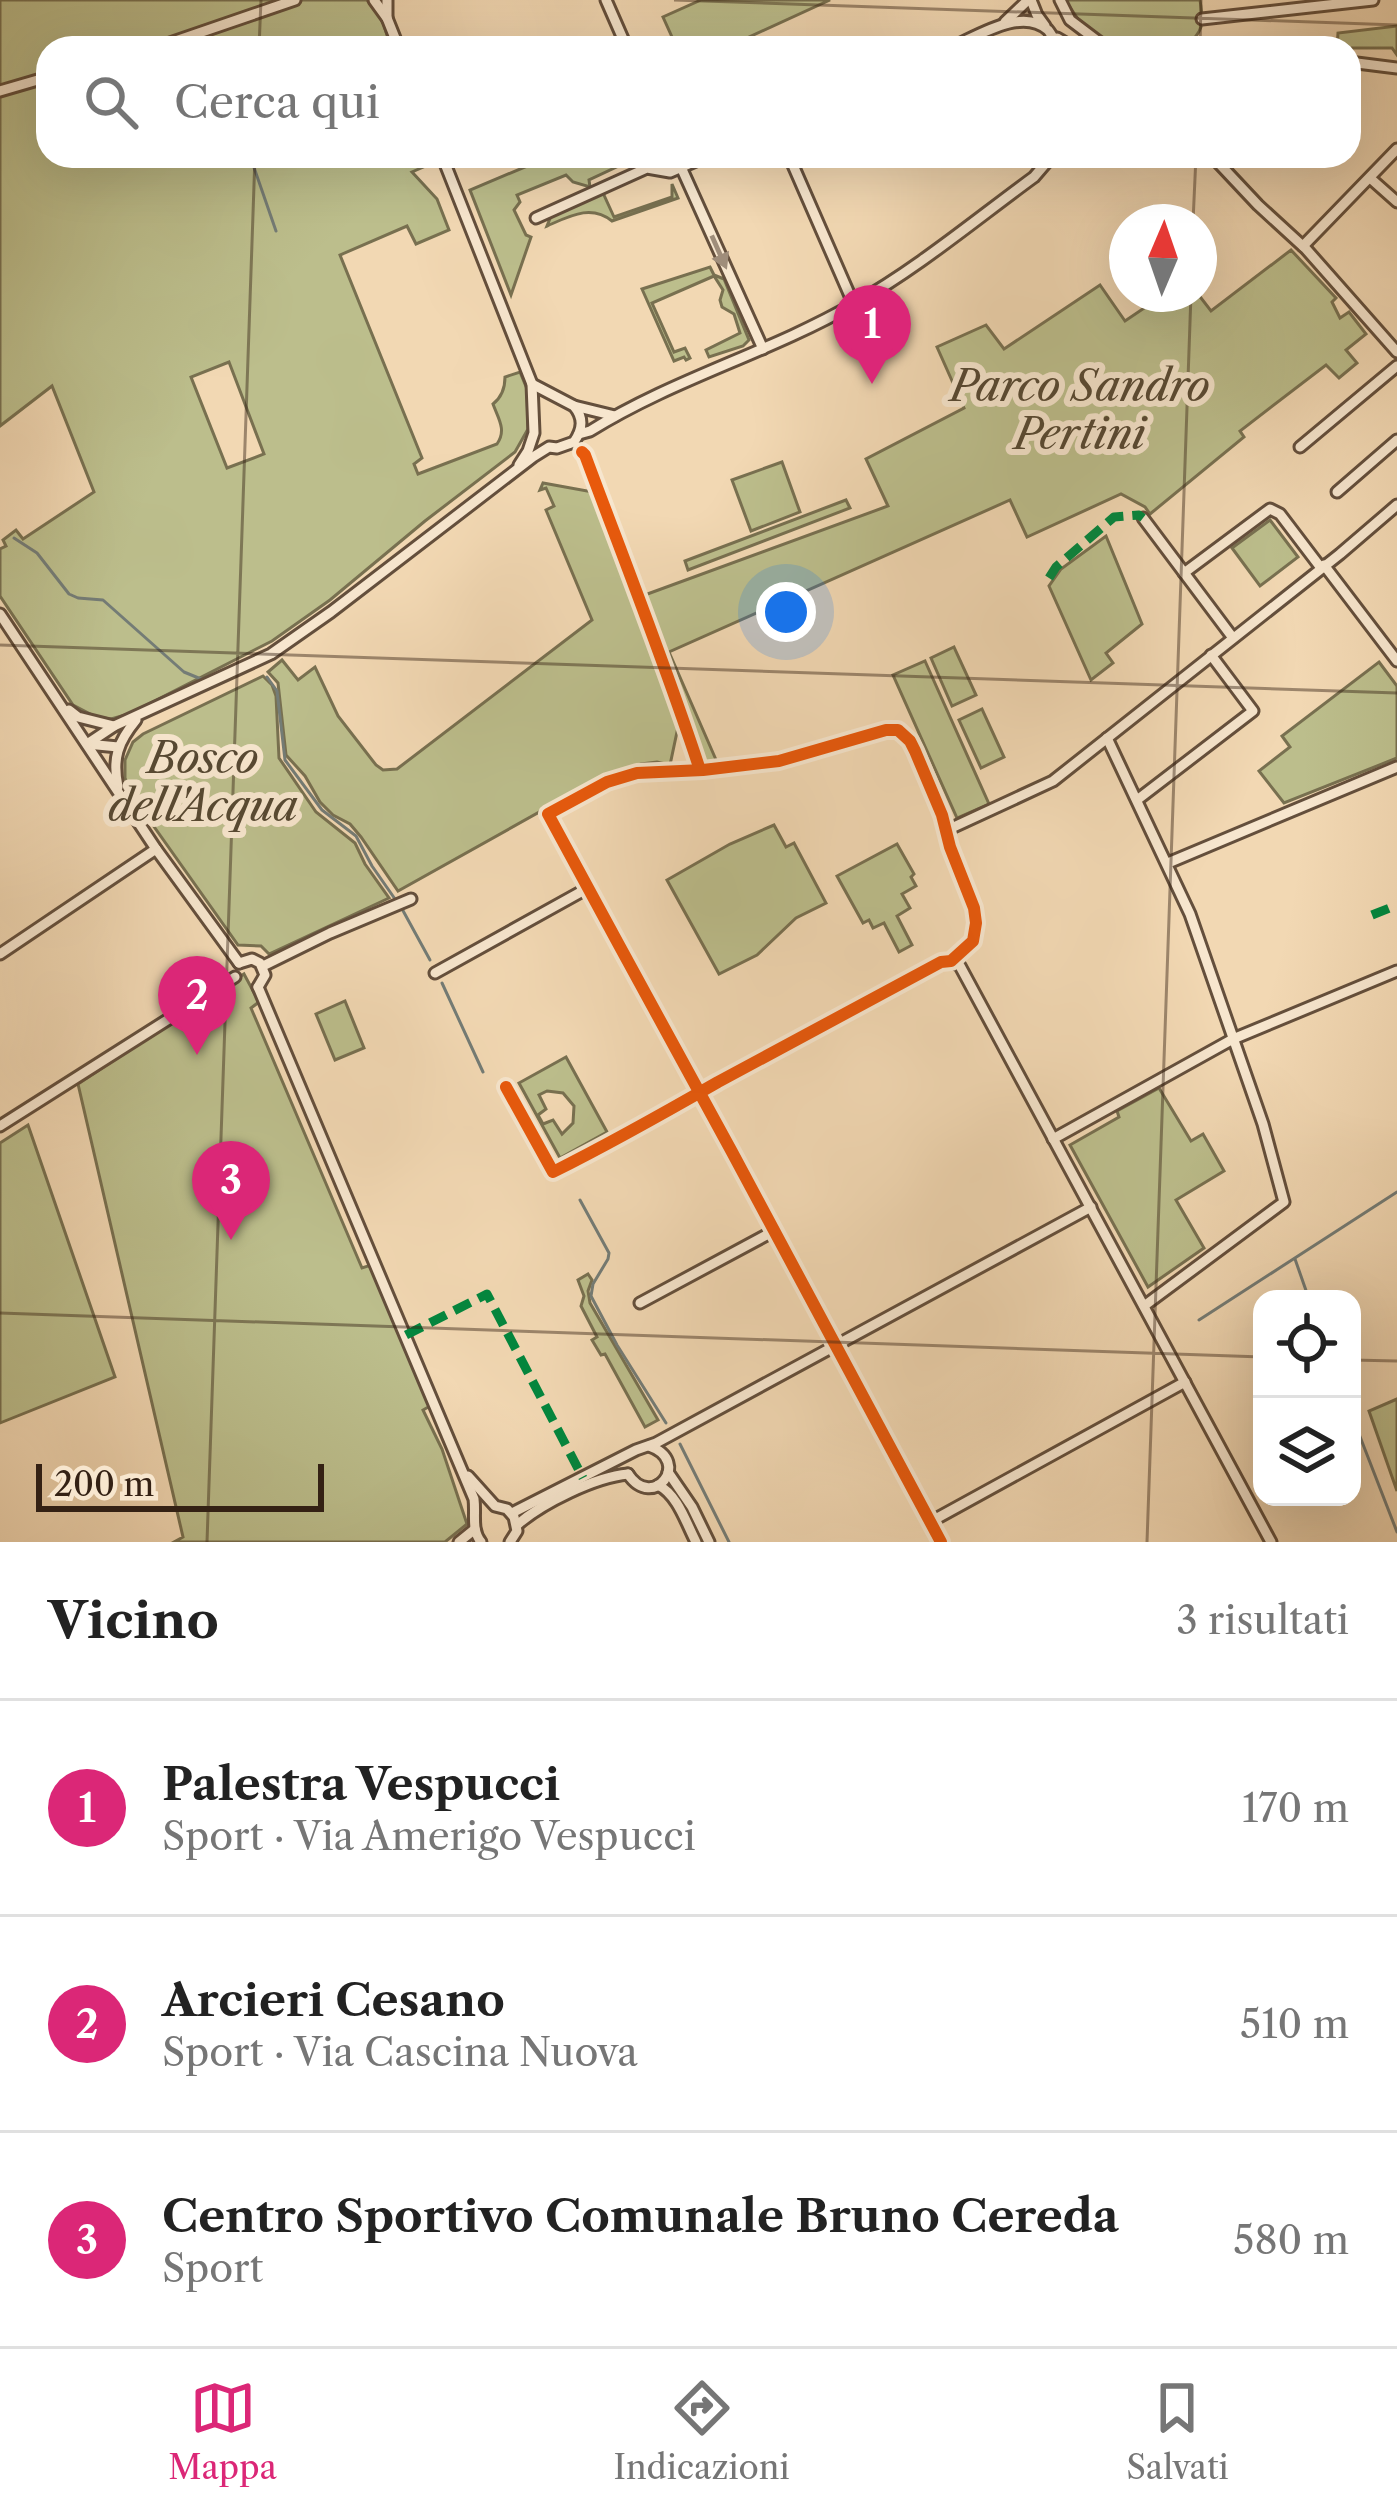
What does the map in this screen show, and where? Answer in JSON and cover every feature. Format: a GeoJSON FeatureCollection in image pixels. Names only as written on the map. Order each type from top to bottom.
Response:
{"type":"FeatureCollection","features":[{"type":"Feature","properties":{"kind":"street"},"geometry":{"type":"LineString","coordinates":[[190,36],[295,0]]}},
{"type":"Feature","properties":{"kind":"street"},"geometry":{"type":"LineString","coordinates":[[374,0],[394,36]]}},
{"type":"Feature","properties":{"kind":"street"},"geometry":{"type":"LineString","coordinates":[[387,0],[387,18]]}},
{"type":"Feature","properties":{"kind":"street"},"geometry":{"type":"LineString","coordinates":[[606,0],[622,36]]}},
{"type":"Feature","properties":{"kind":"street"},"geometry":{"type":"LineString","coordinates":[[1000,26],[1029,0],[1054,36]]}},
{"type":"Feature","properties":{"kind":"street"},"geometry":{"type":"LineString","coordinates":[[1060,0],[1070,20],[1091,36]]}},
{"type":"Feature","properties":{"kind":"street"},"geometry":{"type":"LineString","coordinates":[[1202,20],[1373,0]]}},
{"type":"Feature","properties":{"kind":"street"},"geometry":{"type":"LineString","coordinates":[[977,36],[1025,21],[1052,36]]}},
{"type":"Feature","properties":{"kind":"street"},"geometry":{"type":"LineString","coordinates":[[1076,36],[1077,26]]}},
{"type":"Feature","properties":{"kind":"street"},"geometry":{"type":"LineString","coordinates":[[1361,64],[1397,68]]}},
{"type":"Feature","properties":{"kind":"street"},"geometry":{"type":"LineString","coordinates":[[0,91],[36,80]]}},
{"type":"Feature","properties":{"kind":"street"},"geometry":{"type":"LineString","coordinates":[[1303,247],[1397,148]]}},
{"type":"Feature","properties":{"kind":"street"},"geometry":{"type":"LineString","coordinates":[[447,168],[532,384],[534,433],[528,451],[504,480]]}},
{"type":"Feature","properties":{"kind":"street"},"geometry":{"type":"LineString","coordinates":[[536,218],[647,168]]}},
{"type":"Feature","properties":{"kind":"street"},"geometry":{"type":"LineString","coordinates":[[681,168],[763,349]]}},
{"type":"Feature","properties":{"kind":"street"},"geometry":{"type":"LineString","coordinates":[[794,168],[854,305]]}},
{"type":"Feature","properties":{"kind":"street"},"geometry":{"type":"LineString","coordinates":[[87,744],[114,726],[271,654],[549,447],[566,446],[579,434],[668,388],[854,305],[1042,168]]}},
{"type":"Feature","properties":{"kind":"street"},"geometry":{"type":"LineString","coordinates":[[1223,168],[1303,247],[1397,352]]}},
{"type":"Feature","properties":{"kind":"street"},"geometry":{"type":"LineString","coordinates":[[1370,178],[1397,202]]}},
{"type":"Feature","properties":{"kind":"street"},"geometry":{"type":"LineString","coordinates":[[1300,447],[1397,366]]}},
{"type":"Feature","properties":{"kind":"street"},"geometry":{"type":"LineString","coordinates":[[532,384],[574,406],[615,416]]}},
{"type":"Feature","properties":{"kind":"street"},"geometry":{"type":"LineString","coordinates":[[535,413],[548,401],[560,400]]}},
{"type":"Feature","properties":{"kind":"street"},"geometry":{"type":"LineString","coordinates":[[574,406],[581,419],[579,434]]}},
{"type":"Feature","properties":{"kind":"street"},"geometry":{"type":"LineString","coordinates":[[534,433],[549,447]]}},
{"type":"Feature","properties":{"kind":"street"},"geometry":{"type":"LineString","coordinates":[[1336,492],[1397,440]]}},
{"type":"Feature","properties":{"kind":"street"},"geometry":{"type":"LineString","coordinates":[[945,831],[1053,781],[1397,505]]}},
{"type":"Feature","properties":{"kind":"street"},"geometry":{"type":"LineString","coordinates":[[1184,573],[1270,509],[1280,514],[1397,661]]}},
{"type":"Feature","properties":{"kind":"street"},"geometry":{"type":"LineString","coordinates":[[1143,518],[1233,638]]}},
{"type":"Feature","properties":{"kind":"street"},"geometry":{"type":"LineString","coordinates":[[0,614],[156,849],[239,963]]}},
{"type":"Feature","properties":{"kind":"street"},"geometry":{"type":"LineString","coordinates":[[1137,800],[1253,711],[1210,656]]}},
{"type":"Feature","properties":{"kind":"street"},"geometry":{"type":"LineString","coordinates":[[59,702],[78,717],[114,726]]}},
{"type":"Feature","properties":{"kind":"street"},"geometry":{"type":"LineString","coordinates":[[119,792],[118,746],[140,716]]}},
{"type":"Feature","properties":{"kind":"street"},"geometry":{"type":"LineString","coordinates":[[941,1542],[548,814],[607,782],[637,773],[778,761],[898,730],[910,741],[942,815],[974,908],[973,941],[951,961]]}},
{"type":"Feature","properties":{"kind":"street"},"geometry":{"type":"LineString","coordinates":[[1107,738],[1190,914],[1263,1124],[1284,1202],[1144,1306]]}},
{"type":"Feature","properties":{"kind":"street"},"geometry":{"type":"LineString","coordinates":[[87,744],[118,746]]}},
{"type":"Feature","properties":{"kind":"street"},"geometry":{"type":"LineString","coordinates":[[1168,863],[1397,767]]}},
{"type":"Feature","properties":{"kind":"street"},"geometry":{"type":"LineString","coordinates":[[0,954],[156,849]]}},
{"type":"Feature","properties":{"kind":"street"},"geometry":{"type":"LineString","coordinates":[[434,973],[588,887]]}},
{"type":"Feature","properties":{"kind":"street"},"geometry":{"type":"LineString","coordinates":[[263,966],[411,899]]}},
{"type":"Feature","properties":{"kind":"street"},"geometry":{"type":"LineString","coordinates":[[239,963],[252,959],[263,966],[266,975],[258,987]]}},
{"type":"Feature","properties":{"kind":"street"},"geometry":{"type":"LineString","coordinates":[[506,1088],[553,1172],[941,962],[960,966],[1271,1542]]}},
{"type":"Feature","properties":{"kind":"street"},"geometry":{"type":"LineString","coordinates":[[0,1126],[235,977],[239,963]]}},
{"type":"Feature","properties":{"kind":"street"},"geometry":{"type":"LineString","coordinates":[[1053,1138],[1233,1039],[1397,971]]}},
{"type":"Feature","properties":{"kind":"street"},"geometry":{"type":"LineString","coordinates":[[235,977],[244,988],[258,987]]}},
{"type":"Feature","properties":{"kind":"street"},"geometry":{"type":"LineString","coordinates":[[258,987],[474,1499],[475,1529],[481,1542]]}},
{"type":"Feature","properties":{"kind":"street"},"geometry":{"type":"LineString","coordinates":[[512,1513],[678,1430],[1091,1207]]}},
{"type":"Feature","properties":{"kind":"street"},"geometry":{"type":"LineString","coordinates":[[640,1303],[774,1231]]}},
{"type":"Feature","properties":{"kind":"street"},"geometry":{"type":"LineString","coordinates":[[931,1522],[1185,1382]]}},
{"type":"Feature","properties":{"kind":"street"},"geometry":{"type":"LineString","coordinates":[[678,1430],[666,1456],[668,1472],[709,1542]]}},
{"type":"Feature","properties":{"kind":"street"},"geometry":{"type":"LineString","coordinates":[[642,1447],[656,1447],[666,1456]]}},
{"type":"Feature","properties":{"kind":"street"},"geometry":{"type":"LineString","coordinates":[[631,1454],[628,1474],[640,1487],[666,1489],[697,1542]]}},
{"type":"Feature","properties":{"kind":"street"},"geometry":{"type":"LineString","coordinates":[[461,1468],[495,1505],[512,1513],[517,1526]]}},
{"type":"Feature","properties":{"kind":"street"},"geometry":{"type":"LineString","coordinates":[[658,1485],[668,1472]]}},
{"type":"Feature","properties":{"kind":"street"},"geometry":{"type":"LineString","coordinates":[[510,1542],[517,1526],[535,1512],[602,1478],[628,1474]]}},
{"type":"Feature","properties":{"kind":"street"},"geometry":{"type":"LineString","coordinates":[[477,1517],[495,1505]]}},
{"type":"Feature","properties":{"kind":"street"},"geometry":{"type":"LineString","coordinates":[[459,1542],[475,1529]]}},
{"type":"Feature","properties":{"kind":"green space"},"geometry":{"type":"Polygon","coordinates":[[[0,0],[367,0],[382,19],[387,36],[36,36],[36,168],[421,168],[412,172],[437,199],[449,230],[416,244],[407,226],[340,255],[422,458],[414,464],[418,474],[497,444],[501,429],[493,404],[505,377],[520,372],[527,389],[528,429],[515,452],[272,641],[129,714],[96,717],[73,705],[0,596],[3,540],[16,530],[23,539],[94,492],[52,386],[0,426],[0,0]],[[229,362],[191,377],[227,468],[264,454],[229,362]]]}},
{"type":"Feature","properties":{"kind":"green space"},"geometry":{"type":"Polygon","coordinates":[[[701,0],[830,0],[751,36],[672,36],[663,17],[701,0]]]}},
{"type":"Feature","properties":{"kind":"green space"},"geometry":{"type":"Polygon","coordinates":[[[1065,0],[1200,0],[1202,16],[1196,36],[1097,36],[1065,0]]]}},
{"type":"Feature","properties":{"kind":"green space"},"geometry":{"type":"Polygon","coordinates":[[[1397,26],[1397,55],[1392,48],[1361,48],[1361,36],[1338,33],[1397,26]]]}},
{"type":"Feature","properties":{"kind":"green space"},"geometry":{"type":"Polygon","coordinates":[[[522,168],[614,168],[589,180],[590,187],[566,175],[517,195],[520,202],[514,210],[531,237],[511,295],[470,190],[522,168]]]}},
{"type":"Feature","properties":{"kind":"green space"},"geometry":{"type":"Polygon","coordinates":[[[672,184],[678,198],[612,221],[588,212],[547,226],[551,216],[603,193],[614,217],[672,197],[672,184]]]}},
{"type":"Feature","properties":{"kind":"green space","name":"Parco Sandro Pertini"},"geometry":{"type":"Polygon","coordinates":[[[1291,250],[1336,298],[1332,302],[1340,318],[1349,312],[1366,334],[1346,350],[1357,363],[1339,378],[1326,365],[1240,431],[1244,437],[1150,514],[1121,494],[1027,537],[1010,500],[669,652],[717,762],[701,765],[701,754],[681,713],[670,765],[641,764],[602,777],[398,891],[361,837],[320,802],[286,755],[278,683],[268,672],[282,660],[298,680],[315,667],[338,716],[376,765],[383,770],[397,769],[592,620],[546,510],[554,506],[546,488],[540,490],[543,483],[604,494],[642,596],[888,506],[866,459],[964,408],[963,394],[937,347],[986,325],[1004,349],[1100,285],[1109,298],[1109,312],[1119,312],[1125,321],[1138,312],[1217,312],[1217,306],[1291,250]]]}},
{"type":"Feature","properties":{"kind":"green space"},"geometry":{"type":"Polygon","coordinates":[[[710,267],[724,279],[749,340],[709,357],[706,350],[740,333],[734,314],[722,307],[723,290],[714,276],[652,303],[674,352],[685,348],[690,358],[674,361],[642,289],[710,267]]]}},
{"type":"Feature","properties":{"kind":"green space"},"geometry":{"type":"Polygon","coordinates":[[[782,462],[800,512],[751,531],[732,480],[782,462]]]}},
{"type":"Feature","properties":{"kind":"green space"},"geometry":{"type":"Polygon","coordinates":[[[846,500],[850,508],[688,570],[685,561],[846,500]]]}},
{"type":"Feature","properties":{"kind":"green space"},"geometry":{"type":"Polygon","coordinates":[[[1270,520],[1298,557],[1260,586],[1232,548],[1270,520]]]}},
{"type":"Feature","properties":{"kind":"green space"},"geometry":{"type":"Polygon","coordinates":[[[1106,536],[1142,624],[1106,653],[1113,663],[1091,680],[1049,586],[1061,569],[1106,536]]]}},
{"type":"Feature","properties":{"kind":"green space"},"geometry":{"type":"Polygon","coordinates":[[[954,647],[976,695],[952,706],[931,658],[954,647]]]}},
{"type":"Feature","properties":{"kind":"green space"},"geometry":{"type":"Polygon","coordinates":[[[925,661],[989,804],[957,818],[893,675],[925,661]]]}},
{"type":"Feature","properties":{"kind":"green space"},"geometry":{"type":"Polygon","coordinates":[[[1379,662],[1397,686],[1397,758],[1284,803],[1259,771],[1290,747],[1282,736],[1379,662]]]}},
{"type":"Feature","properties":{"kind":"green space","name":"Bosco dell'Acqua"},"geometry":{"type":"Polygon","coordinates":[[[263,676],[276,696],[279,758],[316,812],[355,843],[389,898],[269,954],[261,946],[238,945],[133,797],[125,778],[125,760],[133,742],[143,734],[263,676]]]}},
{"type":"Feature","properties":{"kind":"green space"},"geometry":{"type":"Polygon","coordinates":[[[982,709],[1004,757],[981,768],[959,720],[982,709]]]}},
{"type":"Feature","properties":{"kind":"green space"},"geometry":{"type":"Polygon","coordinates":[[[774,825],[786,847],[794,843],[826,903],[796,918],[757,955],[719,974],[667,880],[774,825]]]}},
{"type":"Feature","properties":{"kind":"green space"},"geometry":{"type":"Polygon","coordinates":[[[897,844],[916,886],[902,894],[910,908],[897,916],[912,945],[899,952],[884,923],[873,928],[869,920],[863,923],[837,876],[897,844]]]}},
{"type":"Feature","properties":{"kind":"green space"},"geometry":{"type":"Polygon","coordinates":[[[244,974],[259,1002],[251,1008],[362,1268],[371,1265],[430,1406],[423,1410],[442,1449],[467,1524],[445,1542],[174,1542],[183,1537],[78,1084],[244,974]]]}},
{"type":"Feature","properties":{"kind":"green space"},"geometry":{"type":"Polygon","coordinates":[[[345,1001],[364,1048],[335,1060],[316,1014],[345,1001]]]}},
{"type":"Feature","properties":{"kind":"green space"},"geometry":{"type":"Polygon","coordinates":[[[566,1057],[607,1132],[560,1158],[519,1083],[566,1057]],[[563,1093],[539,1095],[546,1109],[538,1115],[543,1124],[553,1120],[562,1134],[573,1123],[574,1106],[563,1093]]]}},
{"type":"Feature","properties":{"kind":"green space"},"geometry":{"type":"Polygon","coordinates":[[[1159,1088],[1191,1141],[1203,1134],[1224,1171],[1176,1200],[1204,1248],[1148,1287],[1070,1145],[1159,1088]]]}},
{"type":"Feature","properties":{"kind":"green space"},"geometry":{"type":"Polygon","coordinates":[[[28,1125],[115,1377],[0,1423],[0,1143],[28,1125]]]}},
{"type":"Feature","properties":{"kind":"green space"},"geometry":{"type":"Polygon","coordinates":[[[588,1274],[590,1303],[658,1420],[645,1427],[605,1354],[601,1355],[592,1340],[597,1337],[581,1306],[584,1296],[578,1280],[588,1274]]]}},
{"type":"Feature","properties":{"kind":"green space"},"geometry":{"type":"Polygon","coordinates":[[[1397,1399],[1397,1491],[1369,1411],[1397,1399]]]}},
{"type":"Feature","properties":{"kind":"waterway"},"geometry":{"type":"LineString","coordinates":[[254,168],[276,231]]}},
{"type":"Feature","properties":{"kind":"waterway"},"geometry":{"type":"LineString","coordinates":[[14,538],[37,553],[69,594],[103,600],[184,672],[201,679]]}},
{"type":"Feature","properties":{"kind":"waterway"},"geometry":{"type":"LineString","coordinates":[[267,677],[277,691],[285,760],[322,810],[356,836],[395,899]]}},
{"type":"Feature","properties":{"kind":"waterway"},"geometry":{"type":"LineString","coordinates":[[401,907],[430,960]]}},
{"type":"Feature","properties":{"kind":"waterway"},"geometry":{"type":"LineString","coordinates":[[442,983],[483,1072]]}},
{"type":"Feature","properties":{"kind":"waterway"},"geometry":{"type":"LineString","coordinates":[[1199,1320],[1397,1192]]}},
{"type":"Feature","properties":{"kind":"waterway"},"geometry":{"type":"LineString","coordinates":[[580,1200],[609,1253],[591,1296],[666,1423]]}},
{"type":"Feature","properties":{"kind":"waterway"},"geometry":{"type":"LineString","coordinates":[[1295,1259],[1306,1290]]}},
{"type":"Feature","properties":{"kind":"waterway"},"geometry":{"type":"LineString","coordinates":[[1361,1439],[1397,1532]]}},
{"type":"Feature","properties":{"kind":"waterway"},"geometry":{"type":"LineString","coordinates":[[680,1444],[729,1542]]}},
{"type":"Feature","properties":{"kind":"marked path"},"geometry":{"type":"LineString","coordinates":[[1049,578],[1114,517],[1143,518]]}},
{"type":"Feature","properties":{"kind":"marked path"},"geometry":{"type":"LineString","coordinates":[[1372,915],[1397,905]]}},
{"type":"Feature","properties":{"kind":"marked path"},"geometry":{"type":"LineString","coordinates":[[406,1335],[487,1294],[583,1478]]}},
{"type":"Feature","properties":{"kind":"cycle path"},"geometry":{"type":"LineString","coordinates":[[582,452],[700,770]]}},
{"type":"Feature","properties":{"kind":"cycle path"},"geometry":{"type":"LineString","coordinates":[[506,1087],[553,1172],[657,1117],[677,1105],[698,1094],[718,1082],[941,962],[951,961],[973,941],[974,908],[910,741],[898,730],[886,730],[779,761],[637,773],[607,782],[548,814],[686,1067],[709,1110],[732,1152],[941,1542]]}},
{"type":"Feature","properties":{"kind":"place","name":"Palestra Vespucci"},"geometry":{"type":"Point","coordinates":[872,384]}},
{"type":"Feature","properties":{"kind":"place","name":"Arcieri Cesano"},"geometry":{"type":"Point","coordinates":[197,1055]}},
{"type":"Feature","properties":{"kind":"place","name":"Centro Sportivo Comunale Bruno Cereda"},"geometry":{"type":"Point","coordinates":[231,1240]}}]}
